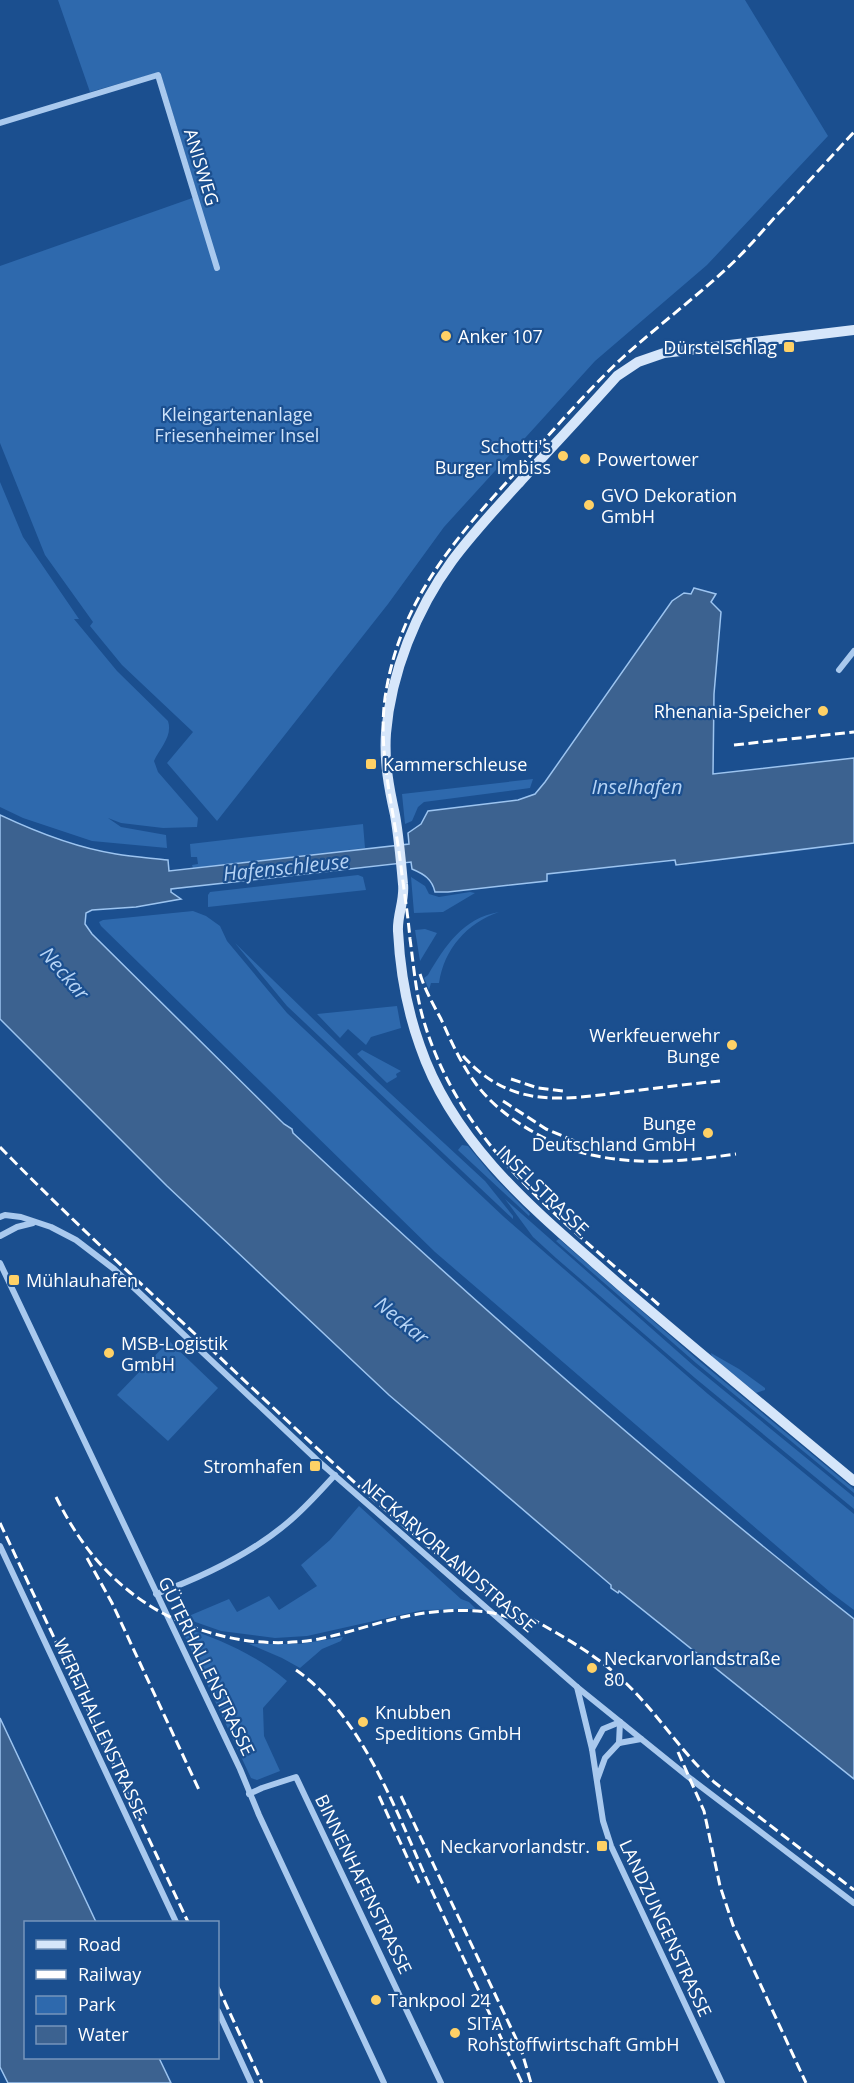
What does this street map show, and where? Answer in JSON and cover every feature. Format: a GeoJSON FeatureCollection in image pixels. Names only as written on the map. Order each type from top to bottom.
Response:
{"type":"FeatureCollection","features":[{"type":"Feature","properties":{"kind":"street","name":"ANISWEG"},"geometry":{"type":"LineString","coordinates":[[0,123],[158,75],[217,268]]}},
{"type":"Feature","properties":{"kind":"street","name":"INSELSTRASSE"},"geometry":{"type":"LineString","coordinates":[[854,330],[664,353],[638,362],[617,376],[451,562],[416,623],[395,680],[386,734],[387,778],[403,881],[404,896],[398,931],[409,1011],[430,1073],[467,1137],[483,1157],[538,1213],[699,1353],[854,1481]]}},
{"type":"Feature","properties":{"kind":"street"},"geometry":{"type":"LineString","coordinates":[[840,670],[854,651]]}},
{"type":"Feature","properties":{"kind":"street","name":"NECKARVORLANDSTRASSE"},"geometry":{"type":"LineString","coordinates":[[2,1215],[21,1217],[51,1227],[76,1240],[114,1269],[335,1475],[577,1687],[691,1779],[854,1903]]}},
{"type":"Feature","properties":{"kind":"street"},"geometry":{"type":"LineString","coordinates":[[0,1236],[33,1222]]}},
{"type":"Feature","properties":{"kind":"street","name":"GÜTERHALLENSTRASSE"},"geometry":{"type":"LineString","coordinates":[[0,1263],[235,1759],[249,1794],[384,2083]]}},
{"type":"Feature","properties":{"kind":"street"},"geometry":{"type":"LineString","coordinates":[[156,1594],[200,1576],[253,1548],[292,1520],[335,1475]]}},
{"type":"Feature","properties":{"kind":"street","name":"WERFTHALLENSTRASSE"},"geometry":{"type":"LineString","coordinates":[[0,1546],[175,1921]]}},
{"type":"Feature","properties":{"kind":"street","name":"LANDZUNGENSTRASSE"},"geometry":{"type":"LineString","coordinates":[[577,1687],[592,1749],[603,1821],[611,1846],[722,2083]]}},
{"type":"Feature","properties":{"kind":"street"},"geometry":{"type":"LineString","coordinates":[[592,1749],[603,1729],[620,1722],[619,1743]]}},
{"type":"Feature","properties":{"kind":"street"},"geometry":{"type":"LineString","coordinates":[[597,1780],[605,1758],[619,1743],[641,1738]]}},
{"type":"Feature","properties":{"kind":"street","name":"BINNENHAFENSTRASSE"},"geometry":{"type":"LineString","coordinates":[[249,1794],[296,1777],[441,2083]]}},
{"type":"Feature","properties":{"kind":"street"},"geometry":{"type":"LineString","coordinates":[[219,2013],[251,2083]]}},
{"type":"Feature","properties":{"kind":"green space","name":"Kleingartenanlage Friesenheimer Insel"},"geometry":{"type":"Polygon","coordinates":[[[58,0],[745,0],[828,136],[707,265],[595,361],[444,527],[388,604],[217,821],[167,763],[193,732],[122,665],[90,626],[93,622],[45,555],[0,443],[0,266],[198,196],[160,72],[90,92],[58,0]]]}},
{"type":"Feature","properties":{"kind":"green space"},"geometry":{"type":"Polygon","coordinates":[[[0,482],[23,537],[79,619],[74,619],[117,671],[168,721],[169,732],[154,761],[158,772],[198,818],[197,827],[163,828],[121,823],[108,818],[121,827],[166,835],[167,848],[92,841],[23,818],[0,807],[0,482]]]}},
{"type":"Feature","properties":{"kind":"green space"},"geometry":{"type":"Polygon","coordinates":[[[533,779],[530,788],[424,802],[418,807],[412,821],[405,824],[402,794],[533,779]]]}},
{"type":"Feature","properties":{"kind":"green space"},"geometry":{"type":"Polygon","coordinates":[[[363,824],[365,848],[193,868],[192,865],[198,864],[197,857],[191,857],[190,844],[363,824]]]}},
{"type":"Feature","properties":{"kind":"green space"},"geometry":{"type":"Polygon","coordinates":[[[358,875],[363,877],[366,890],[208,907],[210,892],[358,875]]]}},
{"type":"Feature","properties":{"kind":"green space"},"geometry":{"type":"Polygon","coordinates":[[[411,877],[425,886],[429,894],[439,897],[475,893],[443,912],[414,913],[411,877]]]}},
{"type":"Feature","properties":{"kind":"green space"},"geometry":{"type":"Polygon","coordinates":[[[193,911],[206,916],[220,926],[227,941],[287,1013],[504,1217],[708,1394],[854,1514],[854,1610],[830,1592],[435,1252],[99,922],[193,911]]]}},
{"type":"Feature","properties":{"kind":"green space"},"geometry":{"type":"Polygon","coordinates":[[[499,912],[467,930],[446,959],[439,983],[431,983],[429,990],[424,978],[456,935],[475,920],[499,912]]]}},
{"type":"Feature","properties":{"kind":"green space"},"geometry":{"type":"Polygon","coordinates":[[[425,929],[437,933],[420,961],[415,930],[425,929]]]}},
{"type":"Feature","properties":{"kind":"green space"},"geometry":{"type":"Polygon","coordinates":[[[235,943],[378,1082],[485,1181],[513,1219],[287,1006],[235,943]]]}},
{"type":"Feature","properties":{"kind":"green space"},"geometry":{"type":"Polygon","coordinates":[[[397,1006],[401,1028],[371,1037],[366,1045],[348,1029],[340,1038],[317,1014],[397,1006]]]}},
{"type":"Feature","properties":{"kind":"green space"},"geometry":{"type":"Polygon","coordinates":[[[362,1050],[401,1071],[396,1074],[397,1077],[387,1083],[357,1054],[362,1050]]]}},
{"type":"Feature","properties":{"kind":"green space"},"geometry":{"type":"Polygon","coordinates":[[[462,1145],[468,1146],[492,1175],[530,1214],[529,1216],[458,1150],[462,1145]]]}},
{"type":"Feature","properties":{"kind":"green space"},"geometry":{"type":"Polygon","coordinates":[[[505,1199],[694,1366],[854,1497],[854,1509],[695,1378],[556,1258],[533,1237],[505,1199]]]}},
{"type":"Feature","properties":{"kind":"green space"},"geometry":{"type":"Polygon","coordinates":[[[559,1239],[698,1360],[854,1489],[854,1493],[696,1363],[556,1241],[559,1239]]]}},
{"type":"Feature","properties":{"kind":"green space"},"geometry":{"type":"Polygon","coordinates":[[[169,1341],[218,1388],[168,1441],[117,1395],[169,1341]]]}},
{"type":"Feature","properties":{"kind":"green space"},"geometry":{"type":"Polygon","coordinates":[[[711,1353],[739,1369],[765,1390],[756,1393],[712,1357],[711,1353]]]}},
{"type":"Feature","properties":{"kind":"green space"},"geometry":{"type":"Polygon","coordinates":[[[359,1506],[461,1599],[469,1602],[476,1609],[423,1610],[307,1636],[275,1638],[221,1631],[184,1618],[229,1599],[237,1612],[269,1596],[279,1610],[317,1586],[301,1565],[330,1540],[359,1506]]]}},
{"type":"Feature","properties":{"kind":"green space"},"geometry":{"type":"Polygon","coordinates":[[[180,1626],[236,1648],[287,1681],[263,1708],[264,1736],[280,1771],[257,1780],[251,1778],[180,1626]]]}},
{"type":"Feature","properties":{"kind":"green space"},"geometry":{"type":"Polygon","coordinates":[[[343,1637],[341,1641],[322,1649],[300,1668],[249,1644],[299,1644],[343,1637]]]}},
{"type":"Feature","properties":{"kind":"water"},"geometry":{"type":"Polygon","coordinates":[[[694,588],[716,594],[711,602],[721,612],[714,694],[713,774],[854,758],[854,843],[676,865],[675,860],[547,874],[547,881],[448,892],[435,892],[427,877],[412,869],[411,862],[171,889],[171,892],[181,899],[136,907],[92,910],[86,913],[85,924],[92,934],[284,1124],[292,1129],[293,1133],[430,1259],[639,1443],[854,1619],[854,1779],[619,1591],[618,1593],[611,1588],[611,1585],[389,1395],[167,1186],[0,1019],[0,815],[86,848],[168,860],[169,871],[409,844],[408,833],[421,824],[428,811],[518,800],[535,794],[672,601],[684,593],[691,594],[694,588]]]}},
{"type":"Feature","properties":{"kind":"water"},"geometry":{"type":"Polygon","coordinates":[[[0,1718],[96,1921],[24,1921],[24,2059],[159,2059],[171,2083],[8,2083],[0,2067],[0,1718]]]}},
{"type":"Feature","properties":{"kind":"railway"},"geometry":{"type":"LineString","coordinates":[[659,1305],[588,1244],[521,1181],[491,1147],[465,1110],[442,1070],[419,1004],[384,754],[383,731],[387,686],[395,654],[419,596],[435,570],[473,520],[593,387],[620,360],[732,264],[854,132]]}},
{"type":"Feature","properties":{"kind":"railway"},"geometry":{"type":"LineString","coordinates":[[734,745],[854,732]]}},
{"type":"Feature","properties":{"kind":"railway"},"geometry":{"type":"LineString","coordinates":[[420,974],[457,1052],[476,1084],[503,1111],[535,1133],[559,1145],[583,1153],[633,1161],[684,1160],[736,1154]]}},
{"type":"Feature","properties":{"kind":"railway"},"geometry":{"type":"LineString","coordinates":[[463,1056],[481,1073],[500,1085],[518,1093],[538,1097],[579,1097],[720,1081]]}},
{"type":"Feature","properties":{"kind":"railway"},"geometry":{"type":"LineString","coordinates":[[511,1079],[538,1088],[563,1091]]}},
{"type":"Feature","properties":{"kind":"railway"},"geometry":{"type":"LineString","coordinates":[[503,1101],[546,1129],[584,1145]]}},
{"type":"Feature","properties":{"kind":"railway"},"geometry":{"type":"LineString","coordinates":[[0,1147],[129,1273],[395,1519],[479,1587],[599,1660],[630,1687],[714,1782],[854,1890]]}},
{"type":"Feature","properties":{"kind":"railway"},"geometry":{"type":"LineString","coordinates":[[56,1497],[90,1552],[126,1588],[150,1606],[175,1620],[231,1638],[261,1642],[319,1639],[393,1619],[460,1610],[493,1613],[532,1625]]}},
{"type":"Feature","properties":{"kind":"railway"},"geometry":{"type":"LineString","coordinates":[[0,1523],[188,1921]]}},
{"type":"Feature","properties":{"kind":"railway"},"geometry":{"type":"LineString","coordinates":[[87,1558],[112,1603],[200,1792]]}},
{"type":"Feature","properties":{"kind":"railway"},"geometry":{"type":"LineString","coordinates":[[296,1670],[320,1690],[341,1713],[376,1769],[522,2083]]}},
{"type":"Feature","properties":{"kind":"railway"},"geometry":{"type":"LineString","coordinates":[[678,1752],[704,1811],[720,1886],[733,1925],[806,2083]]}},
{"type":"Feature","properties":{"kind":"railway"},"geometry":{"type":"LineString","coordinates":[[379,1796],[419,1883]]}},
{"type":"Feature","properties":{"kind":"railway"},"geometry":{"type":"LineString","coordinates":[[401,1796],[521,2049],[531,2083]]}},
{"type":"Feature","properties":{"kind":"railway"},"geometry":{"type":"LineString","coordinates":[[219,1989],[262,2083]]}},
{"type":"Feature","properties":{"kind":"place","name":"Anker 107"},"geometry":{"type":"Point","coordinates":[446,336]}},
{"type":"Feature","properties":{"kind":"place","name":"Dürstelschlag"},"geometry":{"type":"Point","coordinates":[789,347]}},
{"type":"Feature","properties":{"kind":"place","name":"Schotti's Burger Imbiss"},"geometry":{"type":"Point","coordinates":[563,456]}},
{"type":"Feature","properties":{"kind":"place","name":"Powertower"},"geometry":{"type":"Point","coordinates":[585,459]}},
{"type":"Feature","properties":{"kind":"place","name":"GVO Dekoration GmbH"},"geometry":{"type":"Point","coordinates":[589,505]}},
{"type":"Feature","properties":{"kind":"place","name":"Rhenania-Speicher"},"geometry":{"type":"Point","coordinates":[823,711]}},
{"type":"Feature","properties":{"kind":"place","name":"Kammerschleuse"},"geometry":{"type":"Point","coordinates":[371,764]}},
{"type":"Feature","properties":{"kind":"place","name":"Werkfeuerwehr Bunge"},"geometry":{"type":"Point","coordinates":[732,1045]}},
{"type":"Feature","properties":{"kind":"place","name":"Bunge Deutschland GmbH"},"geometry":{"type":"Point","coordinates":[708,1133]}},
{"type":"Feature","properties":{"kind":"place","name":"Mühlauhafen"},"geometry":{"type":"Point","coordinates":[14,1280]}},
{"type":"Feature","properties":{"kind":"place","name":"MSB-Logistik GmbH"},"geometry":{"type":"Point","coordinates":[109,1353]}},
{"type":"Feature","properties":{"kind":"place","name":"Stromhafen"},"geometry":{"type":"Point","coordinates":[315,1466]}},
{"type":"Feature","properties":{"kind":"place","name":"Neckarvorlandstraße 80"},"geometry":{"type":"Point","coordinates":[592,1668]}},
{"type":"Feature","properties":{"kind":"place","name":"Knubben Speditions GmbH"},"geometry":{"type":"Point","coordinates":[363,1722]}},
{"type":"Feature","properties":{"kind":"place","name":"Neckarvorlandstr."},"geometry":{"type":"Point","coordinates":[602,1846]}},
{"type":"Feature","properties":{"kind":"place","name":"Tankpool 24"},"geometry":{"type":"Point","coordinates":[376,2000]}},
{"type":"Feature","properties":{"kind":"place","name":"SITA Rohstoffwirtschaft GmbH"},"geometry":{"type":"Point","coordinates":[455,2033]}},
{"type":"Feature","properties":{"kind":"water label","name":"Inselhafen"},"geometry":{"type":"Point","coordinates":[637,786]}},
{"type":"Feature","properties":{"kind":"water label","name":"Hafenschleuse"},"geometry":{"type":"Point","coordinates":[286,867]}},
{"type":"Feature","properties":{"kind":"water label","name":"Neckar"},"geometry":{"type":"Point","coordinates":[65,973]}},
{"type":"Feature","properties":{"kind":"water label","name":"Neckar"},"geometry":{"type":"Point","coordinates":[402,1320]}}]}
